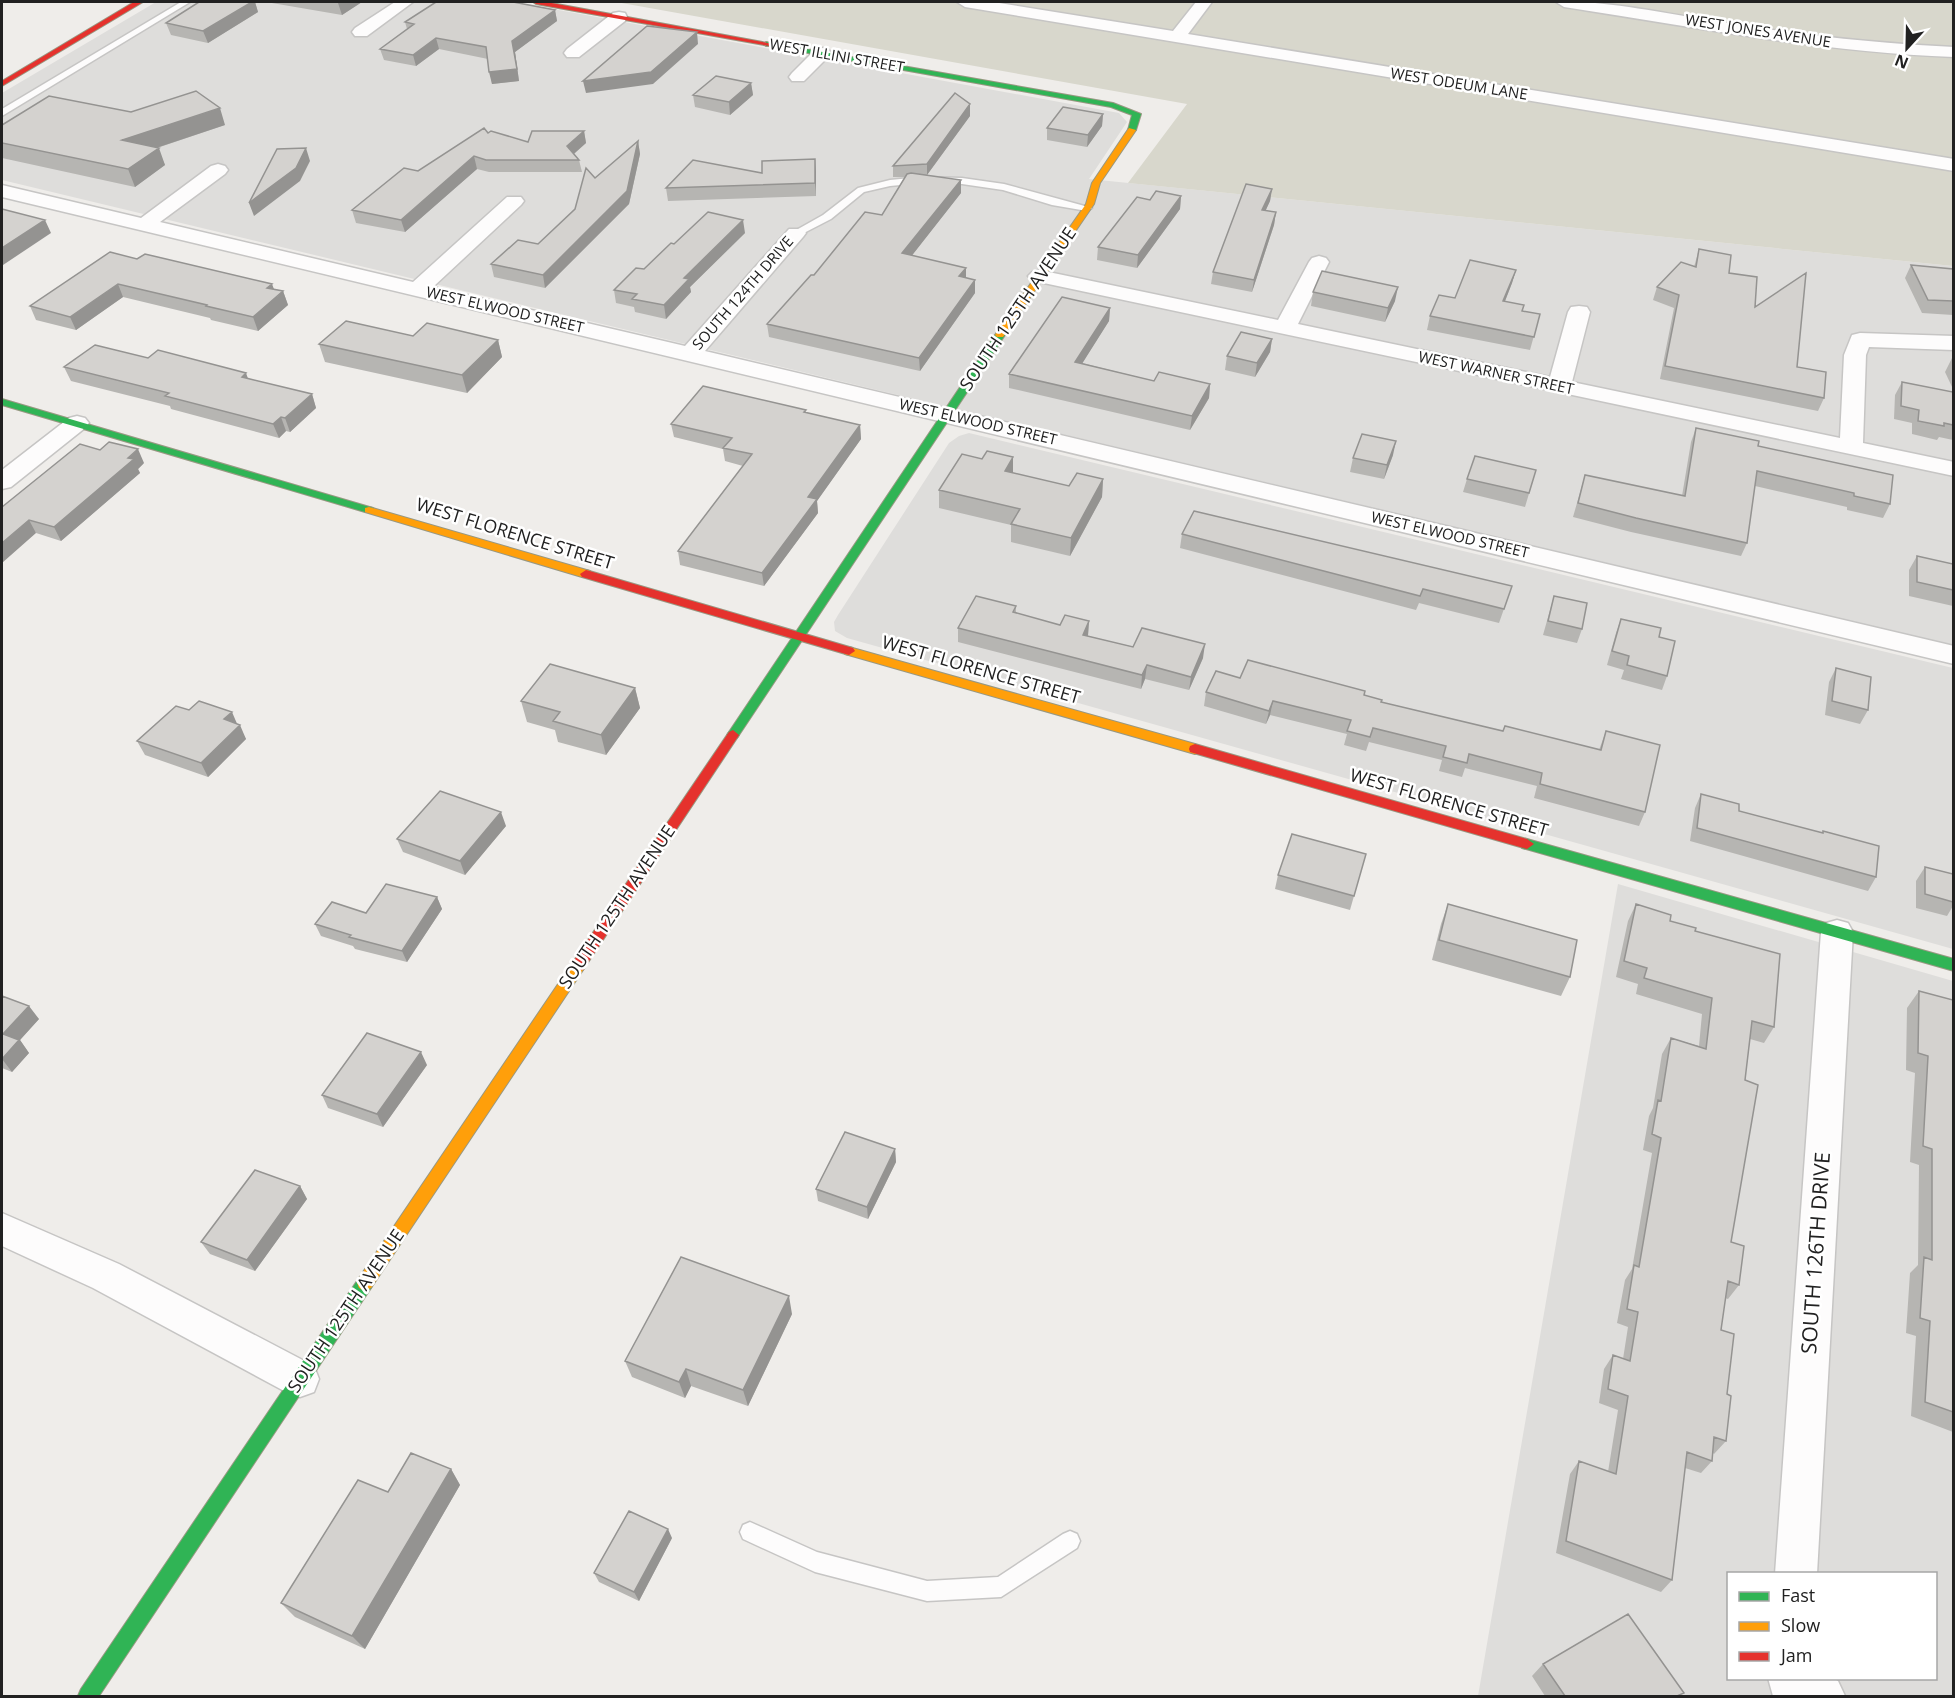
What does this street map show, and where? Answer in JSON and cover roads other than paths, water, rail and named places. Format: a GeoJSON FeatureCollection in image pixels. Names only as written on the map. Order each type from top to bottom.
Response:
{"type":"FeatureCollection","features":[{"type":"Feature","properties":{"kind":"street"},"geometry":{"type":"LineString","coordinates":[[2,84],[139,2]]}},
{"type":"Feature","properties":{"kind":"street"},"geometry":{"type":"LineString","coordinates":[[361,32],[405,2]]}},
{"type":"Feature","properties":{"kind":"street","name":"WEST ILLINI STREET"},"geometry":{"type":"LineString","coordinates":[[536,2],[1113,105],[1137,114]]}},
{"type":"Feature","properties":{"kind":"street","name":"WEST ODEUM LANE"},"geometry":{"type":"LineString","coordinates":[[965,2],[1953,165]]}},
{"type":"Feature","properties":{"kind":"street"},"geometry":{"type":"LineString","coordinates":[[1178,37],[1204,2]]}},
{"type":"Feature","properties":{"kind":"street","name":"WEST JONES AVENUE"},"geometry":{"type":"LineString","coordinates":[[1564,2],[1823,42],[1907,51],[1953,52]]}},
{"type":"Feature","properties":{"kind":"street"},"geometry":{"type":"LineString","coordinates":[[573,53],[618,17]]}},
{"type":"Feature","properties":{"kind":"street"},"geometry":{"type":"LineString","coordinates":[[798,77],[822,53]]}},
{"type":"Feature","properties":{"kind":"street","name":"SOUTH 125TH AVENUE"},"geometry":{"type":"LineString","coordinates":[[88,1696],[1039,276],[1087,208],[1096,183],[1132,129],[1137,114]]}},
{"type":"Feature","properties":{"kind":"street"},"geometry":{"type":"LineString","coordinates":[[144,225],[218,171]]}},
{"type":"Feature","properties":{"kind":"street","name":"WEST ELWOOD STREET"},"geometry":{"type":"LineString","coordinates":[[2,191],[1953,655]]}},
{"type":"Feature","properties":{"kind":"street"},"geometry":{"type":"LineString","coordinates":[[417,290],[514,201]]}},
{"type":"Feature","properties":{"kind":"street","name":"SOUTH 124TH DRIVE"},"geometry":{"type":"LineString","coordinates":[[690,354],[796,233]]}},
{"type":"Feature","properties":{"kind":"street"},"geometry":{"type":"LineString","coordinates":[[1285,328],[1319,262]]}},
{"type":"Feature","properties":{"kind":"street","name":"WEST WARNER STREET"},"geometry":{"type":"LineString","coordinates":[[1039,276],[1953,469]]}},
{"type":"Feature","properties":{"kind":"street"},"geometry":{"type":"LineString","coordinates":[[1559,387],[1579,312]]}},
{"type":"Feature","properties":{"kind":"street"},"geometry":{"type":"LineString","coordinates":[[1851,447],[1855,355],[1860,340],[1953,343]]}},
{"type":"Feature","properties":{"kind":"street","name":"WEST FLORENCE STREET"},"geometry":{"type":"LineString","coordinates":[[2,402],[799,637],[1953,964]]}},
{"type":"Feature","properties":{"kind":"street"},"geometry":{"type":"LineString","coordinates":[[2,482],[77,423]]}},
{"type":"Feature","properties":{"kind":"street","name":"SOUTH 126TH DRIVE"},"geometry":{"type":"LineString","coordinates":[[1796,1572],[1837,932]]}},
{"type":"Feature","properties":{"kind":"street"},"geometry":{"type":"LineString","coordinates":[[2,1229],[106,1276],[300,1379]]}},
{"type":"Feature","properties":{"kind":"lane"},"geometry":{"type":"LineString","coordinates":[[2,113],[186,2]]}},
{"type":"Feature","properties":{"kind":"lane"},"geometry":{"type":"LineString","coordinates":[[796,233],[827,216],[861,190],[890,183],[921,180],[962,181],[1004,187],[1056,203],[1087,208]]}},
{"type":"Feature","properties":{"kind":"lane"},"geometry":{"type":"LineString","coordinates":[[750,1532],[814,1562],[927,1591],[1001,1587],[1070,1541]]}}]}
